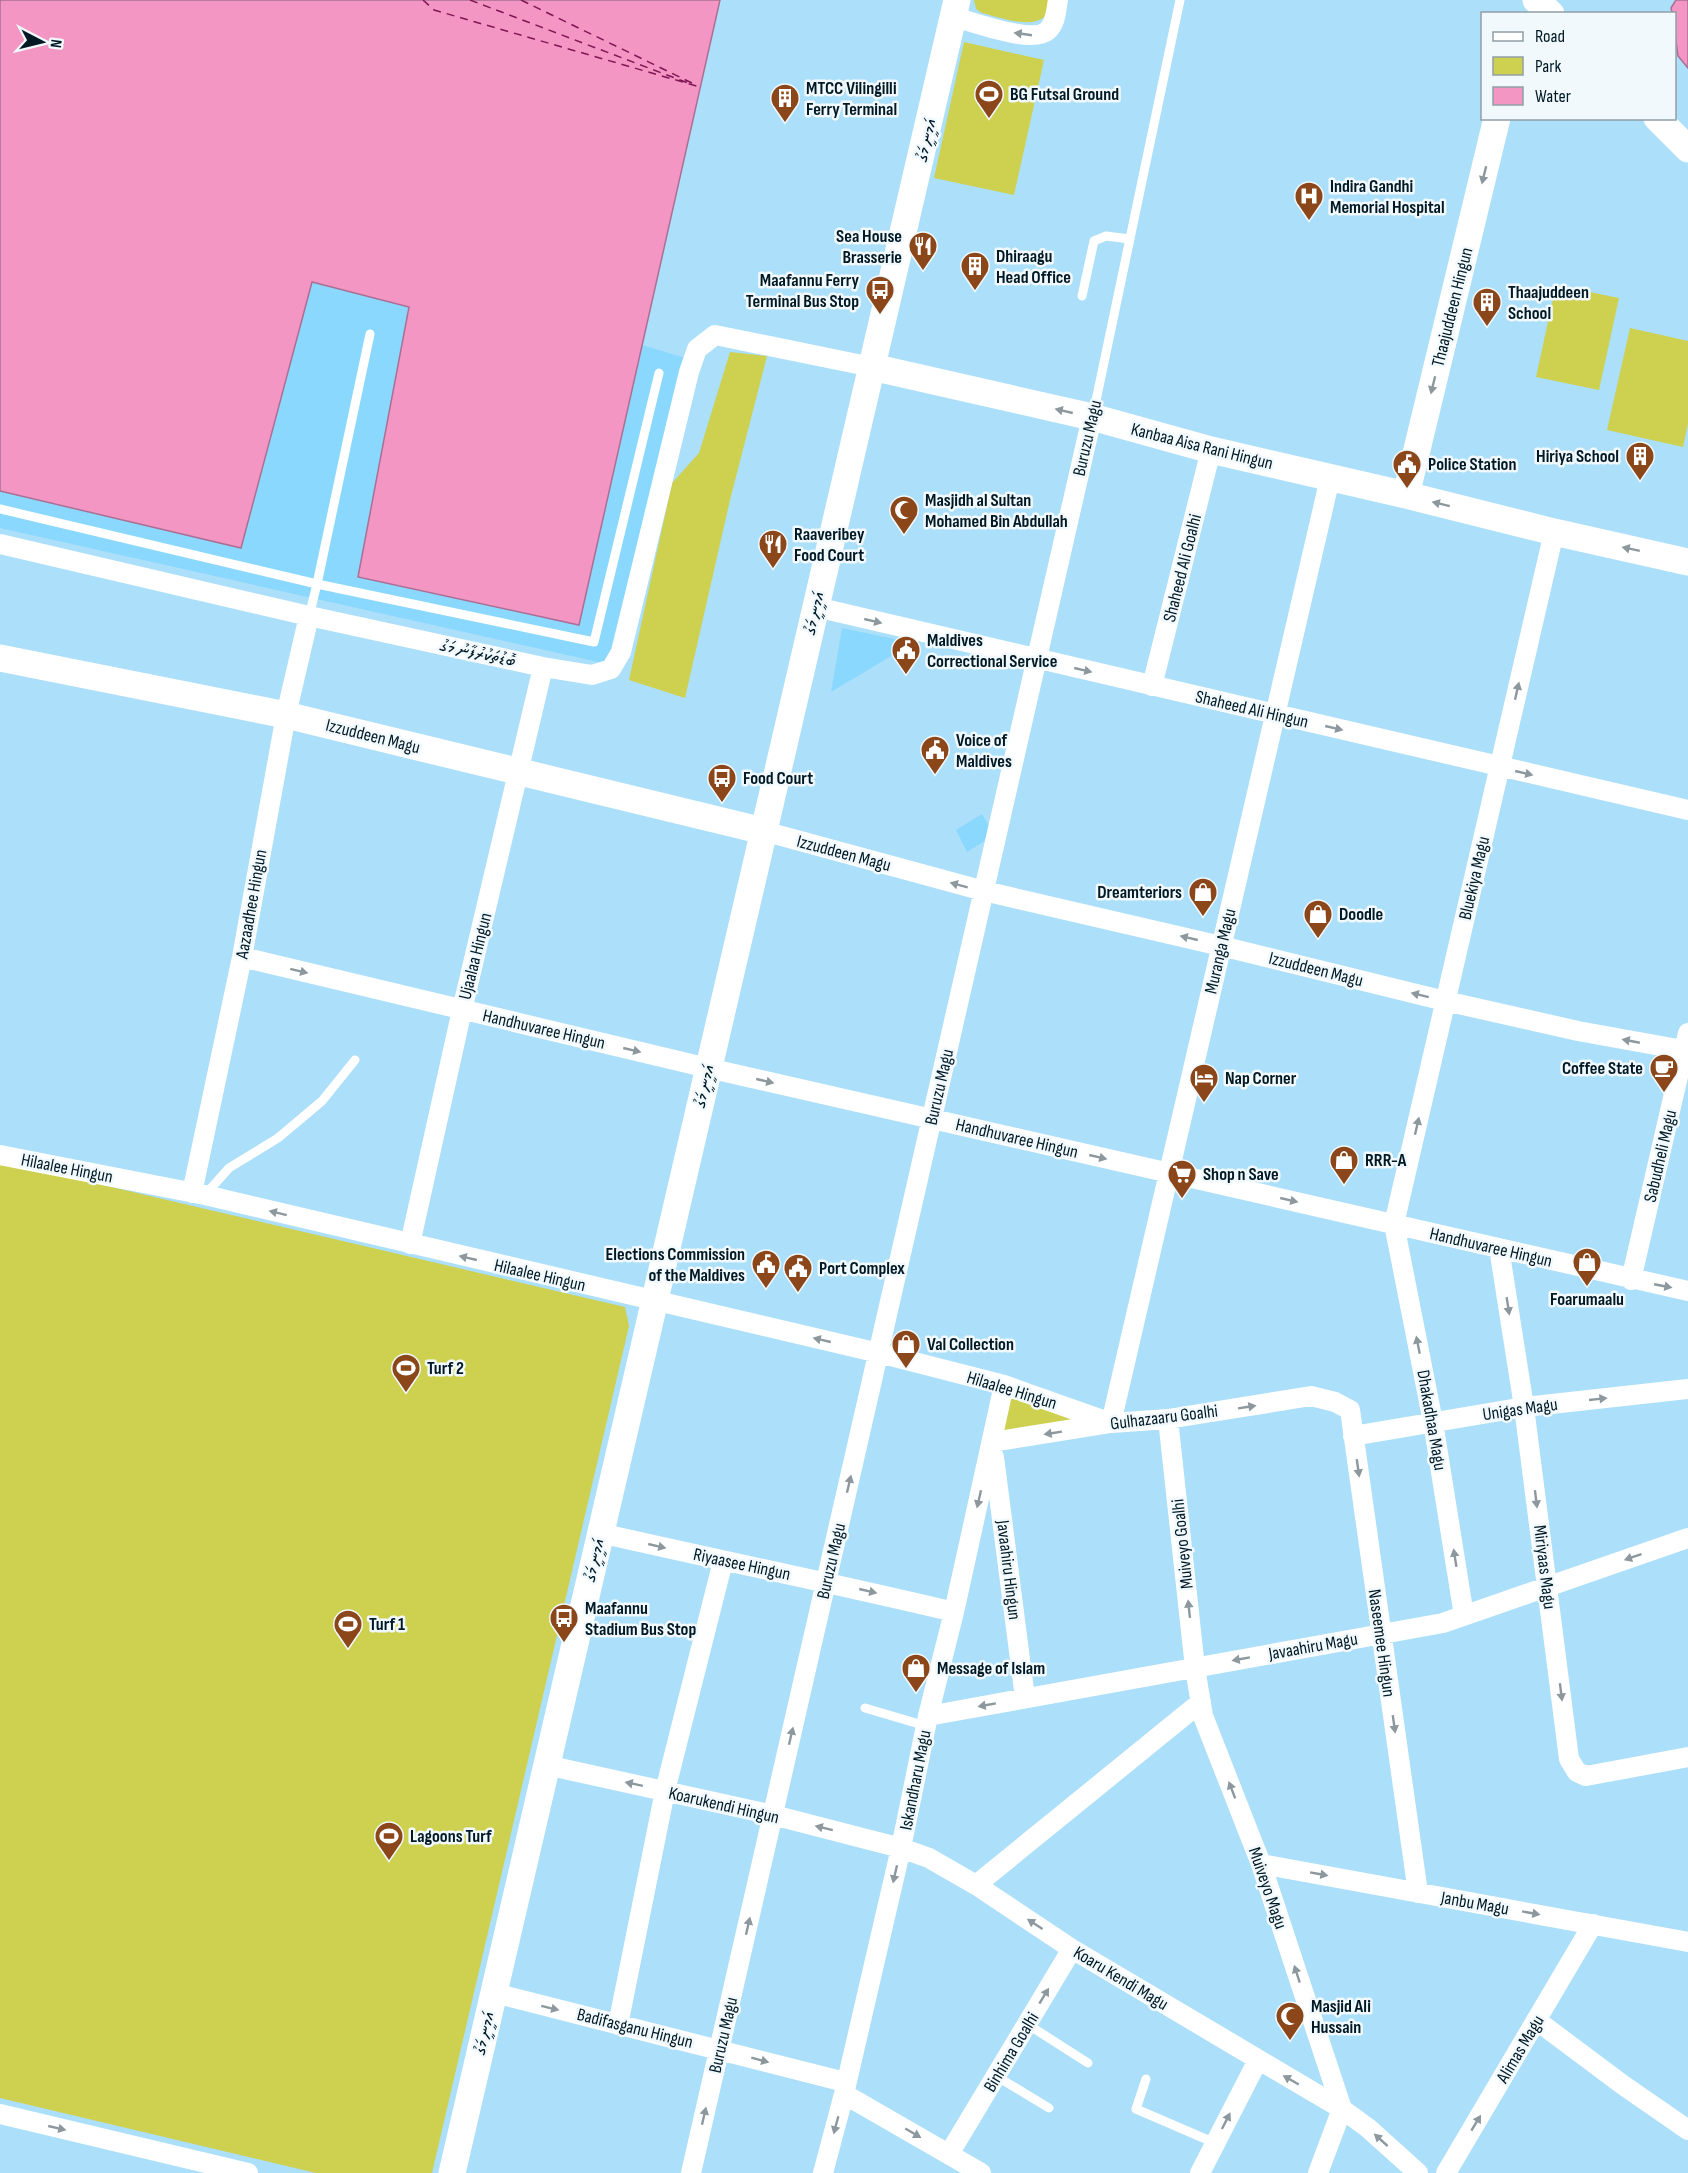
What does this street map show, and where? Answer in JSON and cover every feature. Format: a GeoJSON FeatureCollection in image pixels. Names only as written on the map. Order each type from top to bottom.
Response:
{"type":"FeatureCollection","features":[{"type":"Feature","properties":{"kind":"main road"},"geometry":{"type":"LineString","coordinates":[[1536,0],[1549,12]]}},
{"type":"Feature","properties":{"kind":"main road","name":"އަމީނީ މަގު"},"geometry":{"type":"LineString","coordinates":[[452,2173],[956,8]]}},
{"type":"Feature","properties":{"kind":"main road","name":"Thaajuddeen Hingun"},"geometry":{"type":"LineString","coordinates":[[1406,495],[1497,120]]}},
{"type":"Feature","properties":{"kind":"main road"},"geometry":{"type":"LineString","coordinates":[[1659,120],[1688,149]]}},
{"type":"Feature","properties":{"kind":"main road","name":"Kanbaa Aisa Rani Hingun"},"geometry":{"type":"LineString","coordinates":[[872,367],[1092,417],[1211,450],[1688,562]]}},
{"type":"Feature","properties":{"kind":"main road","name":"Izzuddeen Magu"},"geometry":{"type":"LineString","coordinates":[[0,658],[286,715],[763,831]]}},
{"type":"Feature","properties":{"kind":"street"},"geometry":{"type":"LineString","coordinates":[[956,8],[1021,34],[1035,36],[1046,32],[1054,21],[1058,0]]}},
{"type":"Feature","properties":{"kind":"street","name":"Kanbaa Aisa Rani Hingun"},"geometry":{"type":"LineString","coordinates":[[715,335],[872,367]]}},
{"type":"Feature","properties":{"kind":"street","name":"ބޮޑުތަކުރުފާނު މަގު"},"geometry":{"type":"LineString","coordinates":[[0,544],[543,668],[592,675],[611,669],[621,652],[689,372],[697,349],[715,335]]}},
{"type":"Feature","properties":{"kind":"street","name":"Buruzu Magu"},"geometry":{"type":"LineString","coordinates":[[691,2173],[1092,417]]}},
{"type":"Feature","properties":{"kind":"street","name":"Shaheed Ali Goalhi"},"geometry":{"type":"LineString","coordinates":[[1152,686],[1211,450]]}},
{"type":"Feature","properties":{"kind":"street","name":"Muranga Magu"},"geometry":{"type":"LineString","coordinates":[[1111,1423],[1330,478]]}},
{"type":"Feature","properties":{"kind":"street","name":"Bluekiya Magu"},"geometry":{"type":"LineString","coordinates":[[1394,1224],[1554,532]]}},
{"type":"Feature","properties":{"kind":"street","name":"Shaheed Ali Hingun"},"geometry":{"type":"LineString","coordinates":[[816,607],[1688,810]]}},
{"type":"Feature","properties":{"kind":"street","name":"Aazaadhee Hingun"},"geometry":{"type":"LineString","coordinates":[[198,1194],[286,715],[309,616]]}},
{"type":"Feature","properties":{"kind":"street","name":"Ujaalaa Hingun"},"geometry":{"type":"LineString","coordinates":[[410,1244],[462,1010],[543,668]]}},
{"type":"Feature","properties":{"kind":"street","name":"Izzuddeen Magu"},"geometry":{"type":"LineString","coordinates":[[763,831],[984,891],[1445,1001],[1578,1031],[1687,1045]]}},
{"type":"Feature","properties":{"kind":"street","name":"Handhuvaree Hingun"},"geometry":{"type":"LineString","coordinates":[[242,957],[708,1068],[1631,1280],[1688,1291]]}},
{"type":"Feature","properties":{"kind":"street","name":"Sabudheli Magu"},"geometry":{"type":"LineString","coordinates":[[1631,1280],[1687,1045]]}},
{"type":"Feature","properties":{"kind":"street","name":"Hilaalee Hingun"},"geometry":{"type":"LineString","coordinates":[[0,1155],[198,1194],[879,1353],[1004,1385],[1111,1423]]}},
{"type":"Feature","properties":{"kind":"street","name":"Dhakadhaa Magu"},"geometry":{"type":"LineString","coordinates":[[1394,1224],[1433,1422],[1464,1616]]}},
{"type":"Feature","properties":{"kind":"street","name":"Miriyaas Magu"},"geometry":{"type":"LineString","coordinates":[[1499,1248],[1524,1407],[1569,1759],[1573,1768],[1586,1776],[1688,1757]]}},
{"type":"Feature","properties":{"kind":"street","name":"Iskandharu Magu"},"geometry":{"type":"LineString","coordinates":[[823,2173],[901,1848],[927,1721],[954,1612],[1004,1385]]}},
{"type":"Feature","properties":{"kind":"street","name":"Unigas Magu"},"geometry":{"type":"LineString","coordinates":[[1353,1436],[1524,1407],[1688,1389]]}},
{"type":"Feature","properties":{"kind":"street","name":"Gulhazaaru Goalhi"},"geometry":{"type":"LineString","coordinates":[[992,1442],[1111,1423],[1168,1419],[1311,1396],[1335,1402]]}},
{"type":"Feature","properties":{"kind":"street","name":"Naseemee Hingun"},"geometry":{"type":"LineString","coordinates":[[1335,1402],[1350,1410],[1418,1893]]}},
{"type":"Feature","properties":{"kind":"street","name":"Muiveyo Goalhi"},"geometry":{"type":"LineString","coordinates":[[1168,1419],[1195,1668]]}},
{"type":"Feature","properties":{"kind":"street","name":"Javaahiru Hingun"},"geometry":{"type":"LineString","coordinates":[[992,1442],[1025,1698]]}},
{"type":"Feature","properties":{"kind":"street","name":"Riyaasee Hingun"},"geometry":{"type":"LineString","coordinates":[[600,1533],[723,1561],[826,1581],[954,1612]]}},
{"type":"Feature","properties":{"kind":"street","name":"Javaahiru Magu"},"geometry":{"type":"LineString","coordinates":[[927,1721],[1025,1698],[1443,1623],[1688,1538]]}},
{"type":"Feature","properties":{"kind":"street"},"geometry":{"type":"LineString","coordinates":[[618,2025],[665,1791],[723,1561]]}},
{"type":"Feature","properties":{"kind":"street","name":"Muiveyo Magu"},"geometry":{"type":"LineString","coordinates":[[1195,1668],[1203,1716],[1261,1864],[1342,2109]]}},
{"type":"Feature","properties":{"kind":"street"},"geometry":{"type":"LineString","coordinates":[[976,1885],[1201,1702]]}},
{"type":"Feature","properties":{"kind":"street","name":"Koarukendi Hingun"},"geometry":{"type":"LineString","coordinates":[[546,1765],[773,1815],[901,1848]]}},
{"type":"Feature","properties":{"kind":"street","name":"Koaru Kendi Magu"},"geometry":{"type":"LineString","coordinates":[[901,1848],[929,1858],[976,1885],[1072,1948],[1342,2109],[1368,2128],[1418,2173]]}},
{"type":"Feature","properties":{"kind":"street","name":"Janbu Magu"},"geometry":{"type":"LineString","coordinates":[[1261,1864],[1688,1942]]}},
{"type":"Feature","properties":{"kind":"street","name":"Alimas Magu"},"geometry":{"type":"LineString","coordinates":[[1446,2173],[1593,1924]]}},
{"type":"Feature","properties":{"kind":"street","name":"Binhima Goalhi"},"geometry":{"type":"LineString","coordinates":[[949,2154],[1072,1948]]}},
{"type":"Feature","properties":{"kind":"street","name":"Badifasganu Hingun"},"geometry":{"type":"LineString","coordinates":[[494,1993],[720,2049],[845,2088],[981,2173]]}},
{"type":"Feature","properties":{"kind":"street"},"geometry":{"type":"LineString","coordinates":[[1536,2020],[1688,2130]]}},
{"type":"Feature","properties":{"kind":"street"},"geometry":{"type":"LineString","coordinates":[[1200,2173],[1258,2060]]}},
{"type":"Feature","properties":{"kind":"street"},"geometry":{"type":"LineString","coordinates":[[1318,2173],[1342,2109]]}},
{"type":"Feature","properties":{"kind":"street"},"geometry":{"type":"LineString","coordinates":[[0,2114],[248,2173]]}},
{"type":"Feature","properties":{"kind":"lane","name":"Buruzu Magu"},"geometry":{"type":"LineString","coordinates":[[1092,417],[1180,0]]}},
{"type":"Feature","properties":{"kind":"lane"},"geometry":{"type":"LineString","coordinates":[[1082,296],[1094,241],[1106,236],[1130,239]]}},
{"type":"Feature","properties":{"kind":"lane"},"geometry":{"type":"LineString","coordinates":[[309,616],[370,334]]}},
{"type":"Feature","properties":{"kind":"lane"},"geometry":{"type":"LineString","coordinates":[[0,508],[317,584],[594,642],[659,373]]}},
{"type":"Feature","properties":{"kind":"lane"},"geometry":{"type":"LineString","coordinates":[[198,1194],[229,1168],[279,1138],[322,1101],[354,1060]]}},
{"type":"Feature","properties":{"kind":"lane"},"geometry":{"type":"LineString","coordinates":[[865,1708],[927,1721]]}},
{"type":"Feature","properties":{"kind":"lane"},"geometry":{"type":"LineString","coordinates":[[1027,2024],[1088,2063]]}},
{"type":"Feature","properties":{"kind":"lane"},"geometry":{"type":"LineString","coordinates":[[996,2076],[1049,2108]]}},
{"type":"Feature","properties":{"kind":"lane"},"geometry":{"type":"LineString","coordinates":[[1146,2079],[1136,2109],[1215,2143]]}},
{"type":"Feature","properties":{"kind":"shaded area"},"geometry":{"type":"Polygon","coordinates":[[[311,282],[409,307],[358,577],[579,625],[642,345],[685,358],[607,664],[0,528],[0,491],[241,548],[311,282]]]}},
{"type":"Feature","properties":{"kind":"shaded area"},"geometry":{"type":"Polygon","coordinates":[[[842,628],[913,643],[831,692],[842,628]]]}},
{"type":"Feature","properties":{"kind":"shaded area"},"geometry":{"type":"Polygon","coordinates":[[[982,814],[994,835],[967,852],[956,830],[982,814]]]}},
{"type":"Feature","properties":{"kind":"green space"},"geometry":{"type":"Polygon","coordinates":[[[974,0],[1053,0],[1049,11],[1043,18],[1034,22],[1025,22],[982,13],[976,9],[974,0]]]}},
{"type":"Feature","properties":{"kind":"green space","name":"BG Futsal Ground"},"geometry":{"type":"Polygon","coordinates":[[[964,42],[1044,60],[1014,195],[934,178],[964,42]]]}},
{"type":"Feature","properties":{"kind":"green space"},"geometry":{"type":"Polygon","coordinates":[[[1556,285],[1619,298],[1599,390],[1536,377],[1556,285]]]}},
{"type":"Feature","properties":{"kind":"green space"},"geometry":{"type":"Polygon","coordinates":[[[1630,328],[1688,341],[1688,424],[1683,447],[1607,430],[1630,328]]]}},
{"type":"Feature","properties":{"kind":"green space"},"geometry":{"type":"Polygon","coordinates":[[[730,352],[767,356],[730,500],[685,698],[629,680],[672,483],[699,453],[730,352]]]}},
{"type":"Feature","properties":{"kind":"green space"},"geometry":{"type":"Polygon","coordinates":[[[0,1161],[625,1307],[629,1326],[432,2173],[316,2173],[0,2098],[0,1161]]]}},
{"type":"Feature","properties":{"kind":"green space"},"geometry":{"type":"Polygon","coordinates":[[[1004,1385],[1111,1423],[992,1442],[1004,1385]]]}},
{"type":"Feature","properties":{"kind":"water"},"geometry":{"type":"Polygon","coordinates":[[[0,0],[720,0],[579,625],[358,577],[409,307],[312,282],[241,548],[0,491],[0,0]]]}},
{"type":"Feature","properties":{"kind":"water"},"geometry":{"type":"Polygon","coordinates":[[[1676,0],[1688,0],[1688,68],[1678,56],[1676,12],[1672,12],[1671,8],[1676,0]]]}},
{"type":"Feature","properties":{"kind":"ferry route"},"geometry":{"type":"LineString","coordinates":[[423,0],[434,10],[700,87]]}},
{"type":"Feature","properties":{"kind":"ferry route"},"geometry":{"type":"LineString","coordinates":[[470,0],[688,83]]}},
{"type":"Feature","properties":{"kind":"ferry route"},"geometry":{"type":"LineString","coordinates":[[521,0],[694,84]]}},
{"type":"Feature","properties":{"kind":"place","name":"BG Futsal Ground"},"geometry":{"type":"Point","coordinates":[989,120]}},
{"type":"Feature","properties":{"kind":"place","name":"MTCC Vilingilli Ferry Terminal"},"geometry":{"type":"Point","coordinates":[785,124]}},
{"type":"Feature","properties":{"kind":"place","name":"Indira Gandhi Memorial Hospital"},"geometry":{"type":"Point","coordinates":[1309,222]}},
{"type":"Feature","properties":{"kind":"place","name":"Sea House Brasserie"},"geometry":{"type":"Point","coordinates":[923,272]}},
{"type":"Feature","properties":{"kind":"place","name":"Dhiraagu Head Office"},"geometry":{"type":"Point","coordinates":[975,292]}},
{"type":"Feature","properties":{"kind":"place","name":"Maafannu Ferry Terminal Bus Stop"},"geometry":{"type":"Point","coordinates":[880,316]}},
{"type":"Feature","properties":{"kind":"place","name":"Thaajuddeen School"},"geometry":{"type":"Point","coordinates":[1487,328]}},
{"type":"Feature","properties":{"kind":"place","name":"Hiriya School"},"geometry":{"type":"Point","coordinates":[1640,482]}},
{"type":"Feature","properties":{"kind":"place","name":"Police Station"},"geometry":{"type":"Point","coordinates":[1407,490]}},
{"type":"Feature","properties":{"kind":"place","name":"Masjidh al Sultan Mohamed Bin Abdullah"},"geometry":{"type":"Point","coordinates":[904,536]}},
{"type":"Feature","properties":{"kind":"place","name":"Raaveribey Food Court"},"geometry":{"type":"Point","coordinates":[773,570]}},
{"type":"Feature","properties":{"kind":"place","name":"Maldives Correctional Service"},"geometry":{"type":"Point","coordinates":[906,676]}},
{"type":"Feature","properties":{"kind":"place","name":"Voice of Maldives"},"geometry":{"type":"Point","coordinates":[935,776]}},
{"type":"Feature","properties":{"kind":"place","name":"Food Court"},"geometry":{"type":"Point","coordinates":[722,804]}},
{"type":"Feature","properties":{"kind":"place","name":"Dreamteriors"},"geometry":{"type":"Point","coordinates":[1203,918]}},
{"type":"Feature","properties":{"kind":"place","name":"Doodle"},"geometry":{"type":"Point","coordinates":[1318,940]}},
{"type":"Feature","properties":{"kind":"place","name":"Coffee State"},"geometry":{"type":"Point","coordinates":[1664,1094]}},
{"type":"Feature","properties":{"kind":"place","name":"Nap Corner"},"geometry":{"type":"Point","coordinates":[1204,1104]}},
{"type":"Feature","properties":{"kind":"place","name":"RRR-A"},"geometry":{"type":"Point","coordinates":[1344,1186]}},
{"type":"Feature","properties":{"kind":"place","name":"Shop n Save"},"geometry":{"type":"Point","coordinates":[1182,1200]}},
{"type":"Feature","properties":{"kind":"place","name":"Foarumaalu"},"geometry":{"type":"Point","coordinates":[1587,1288]}},
{"type":"Feature","properties":{"kind":"place","name":"Elections Commission of the Maldives"},"geometry":{"type":"Point","coordinates":[766,1290]}},
{"type":"Feature","properties":{"kind":"place","name":"Port Complex"},"geometry":{"type":"Point","coordinates":[798,1294]}},
{"type":"Feature","properties":{"kind":"place","name":"Val Collection"},"geometry":{"type":"Point","coordinates":[906,1370]}},
{"type":"Feature","properties":{"kind":"place","name":"Turf 2"},"geometry":{"type":"Point","coordinates":[406,1394]}},
{"type":"Feature","properties":{"kind":"place","name":"Maafannu Stadium Bus Stop"},"geometry":{"type":"Point","coordinates":[564,1644]}},
{"type":"Feature","properties":{"kind":"place","name":"Turf 1"},"geometry":{"type":"Point","coordinates":[348,1650]}},
{"type":"Feature","properties":{"kind":"place","name":"Message of Islam"},"geometry":{"type":"Point","coordinates":[916,1694]}},
{"type":"Feature","properties":{"kind":"place","name":"Lagoons Turf"},"geometry":{"type":"Point","coordinates":[389,1862]}},
{"type":"Feature","properties":{"kind":"place","name":"Masjid Ali Hussain"},"geometry":{"type":"Point","coordinates":[1290,2042]}}]}
